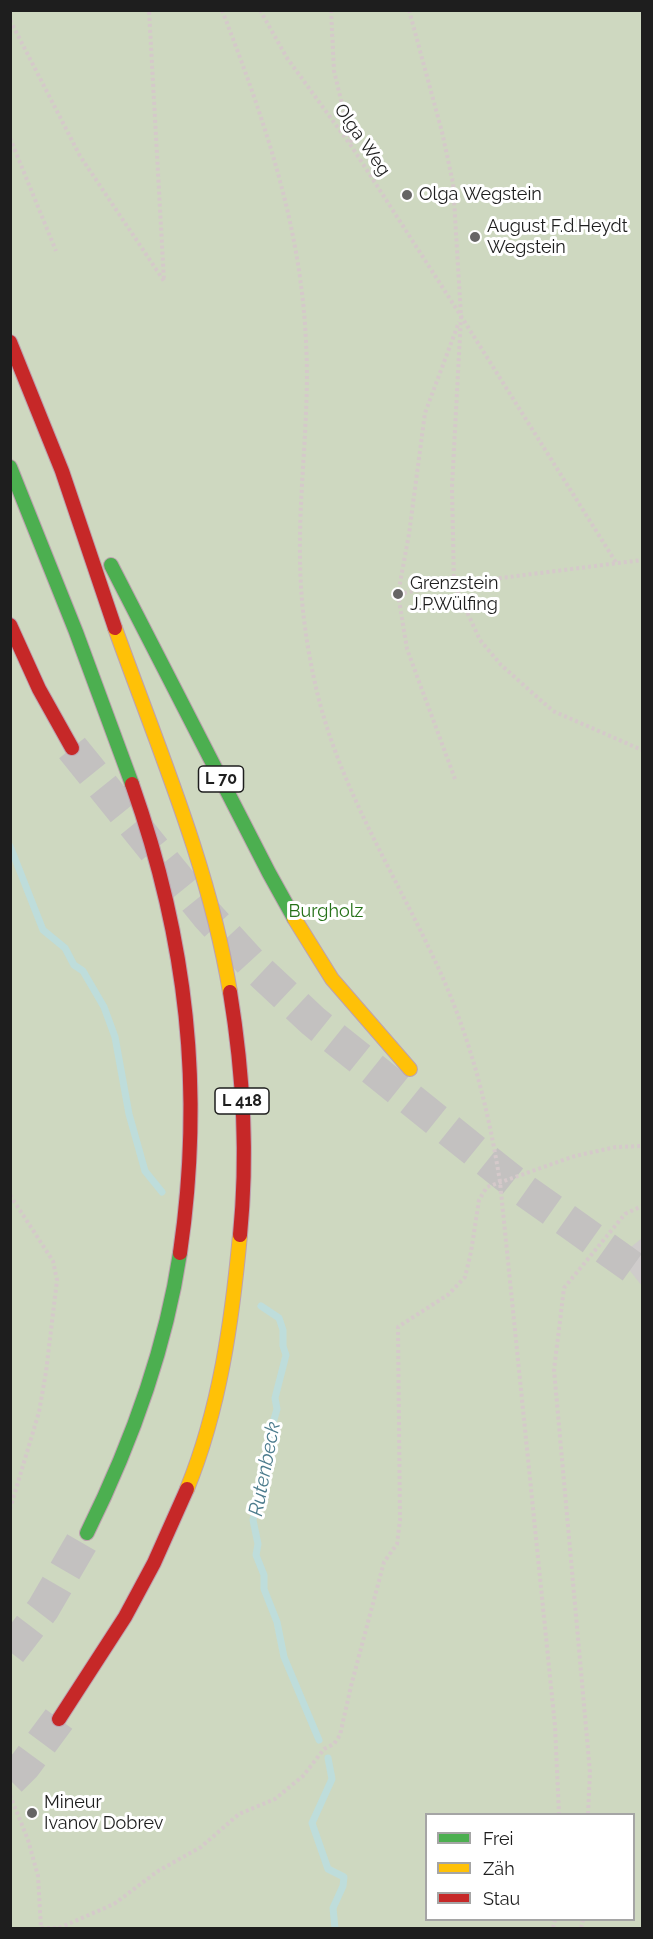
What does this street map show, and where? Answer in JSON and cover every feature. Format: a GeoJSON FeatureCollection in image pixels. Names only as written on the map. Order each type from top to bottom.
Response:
{"type":"FeatureCollection","features":[{"type":"Feature","properties":{"kind":"highway","name":"L 418"},"geometry":{"type":"LineString","coordinates":[[10,342],[62,471],[121,647],[185,818],[213,913],[229,980],[242,1081],[244,1142],[241,1228],[234,1303],[222,1370],[208,1428],[188,1487],[160,1550],[117,1631],[59,1719]]}},
{"type":"Feature","properties":{"kind":"highway","name":"L 418"},"geometry":{"type":"LineString","coordinates":[[10,467],[86,657],[148,832],[162,878],[173,931],[189,1033],[192,1086],[189,1189],[174,1288],[141,1411],[117,1471],[87,1533]]}},
{"type":"Feature","properties":{"kind":"highway","name":"L 70"},"geometry":{"type":"LineString","coordinates":[[62,471],[269,873],[303,934],[332,979],[410,1069]]}},
{"type":"Feature","properties":{"kind":"highway"},"geometry":{"type":"LineString","coordinates":[[10,625],[39,688],[72,748]]}},
{"type":"Feature","properties":{"kind":"path"},"geometry":{"type":"LineString","coordinates":[[10,20],[80,156],[165,281],[148,10]]}},
{"type":"Feature","properties":{"kind":"path"},"geometry":{"type":"LineString","coordinates":[[222,10],[250,85],[281,180],[295,240],[306,342],[300,557],[303,613],[318,696],[342,769],[374,840],[438,966],[466,1035],[478,1070],[491,1124],[500,1182],[555,1726],[559,1813]]}},
{"type":"Feature","properties":{"kind":"path","name":"Olga Weg"},"geometry":{"type":"LineString","coordinates":[[260,10],[287,58],[352,147],[617,564]]}},
{"type":"Feature","properties":{"kind":"path"},"geometry":{"type":"LineString","coordinates":[[331,10],[334,71],[352,147]]}},
{"type":"Feature","properties":{"kind":"path"},"geometry":{"type":"LineString","coordinates":[[410,10],[453,183],[461,316],[452,487],[454,584],[480,640],[501,665],[553,711],[642,750]]}},
{"type":"Feature","properties":{"kind":"path"},"geometry":{"type":"LineString","coordinates":[[10,138],[56,251]]}},
{"type":"Feature","properties":{"kind":"path"},"geometry":{"type":"LineString","coordinates":[[455,780],[406,648],[398,594],[409,534],[425,413],[461,316]]}},
{"type":"Feature","properties":{"kind":"path"},"geometry":{"type":"LineString","coordinates":[[398,594],[454,584],[642,560]]}},
{"type":"Feature","properties":{"kind":"path"},"geometry":{"type":"LineString","coordinates":[[10,1795],[39,1876],[41,1928],[59,1928],[114,1904],[158,1871],[201,1847],[238,1814],[275,1799],[303,1776],[324,1749],[334,1744],[340,1736],[384,1562],[397,1544],[400,1520],[398,1326],[449,1294],[465,1278],[479,1200],[487,1187],[575,1156],[616,1147],[642,1146]]}},
{"type":"Feature","properties":{"kind":"path"},"geometry":{"type":"LineString","coordinates":[[10,1195],[53,1261],[57,1280],[39,1412],[10,1509]]}},
{"type":"Feature","properties":{"kind":"path"},"geometry":{"type":"LineString","coordinates":[[588,1813],[590,1772],[554,1370],[564,1288],[625,1214],[642,1206]]}},
{"type":"Feature","properties":{"kind":"green space","name":"Burgholz"},"geometry":{"type":"Polygon","coordinates":[[[11,11],[642,11],[642,1928],[11,1928],[11,11]]]}},
{"type":"Feature","properties":{"kind":"building"},"geometry":{"type":"Polygon","coordinates":[[[642,1238],[642,1286],[619,1257],[642,1238]]]}},
{"type":"Feature","properties":{"kind":"waterway","name":"Rutenbeck"},"geometry":{"type":"LineString","coordinates":[[10,846],[43,930],[65,948],[74,965],[83,971],[104,1007],[115,1037],[129,1114],[145,1171],[162,1192]]}},
{"type":"Feature","properties":{"kind":"waterway","name":"Rutenbeck"},"geometry":{"type":"LineString","coordinates":[[261,1306],[279,1318],[286,1355],[275,1398],[277,1409],[269,1437],[272,1450],[253,1520],[258,1544],[256,1555],[264,1575],[264,1589],[277,1622],[284,1657],[319,1740]]}},
{"type":"Feature","properties":{"kind":"waterway","name":"Rutenbeck"},"geometry":{"type":"LineString","coordinates":[[328,1758],[332,1779],[312,1823],[328,1869],[344,1877],[343,1886],[333,1908],[335,1928]]}},
{"type":"Feature","properties":{"kind":"tunnel"},"geometry":{"type":"LineString","coordinates":[[72,748],[207,915],[253,965],[313,1021],[521,1188],[642,1274]]}},
{"type":"Feature","properties":{"kind":"tunnel"},"geometry":{"type":"LineString","coordinates":[[10,1652],[43,1609],[87,1533]]}},
{"type":"Feature","properties":{"kind":"tunnel"},"geometry":{"type":"LineString","coordinates":[[10,1780],[25,1765],[59,1719]]}},
{"type":"Feature","properties":{"kind":"traffic: fast"},"geometry":{"type":"LineString","coordinates":[[10,467],[76,632],[132,784]]}},
{"type":"Feature","properties":{"kind":"traffic: fast"},"geometry":{"type":"LineString","coordinates":[[111,565],[294,918]]}},
{"type":"Feature","properties":{"kind":"traffic: fast"},"geometry":{"type":"LineString","coordinates":[[87,1533],[118,1466],[156,1362],[174,1290],[180,1253]]}},
{"type":"Feature","properties":{"kind":"traffic: slow"},"geometry":{"type":"LineString","coordinates":[[115,628],[196,853],[221,945],[230,992]]}},
{"type":"Feature","properties":{"kind":"traffic: slow"},"geometry":{"type":"LineString","coordinates":[[294,918],[332,979],[410,1069]]}},
{"type":"Feature","properties":{"kind":"traffic: slow"},"geometry":{"type":"LineString","coordinates":[[187,1489],[208,1427],[223,1364],[240,1235]]}},
{"type":"Feature","properties":{"kind":"traffic: jam"},"geometry":{"type":"LineString","coordinates":[[10,342],[62,471],[115,628]]}},
{"type":"Feature","properties":{"kind":"traffic: jam"},"geometry":{"type":"LineString","coordinates":[[10,625],[39,689],[72,748]]}},
{"type":"Feature","properties":{"kind":"traffic: jam"},"geometry":{"type":"LineString","coordinates":[[132,784],[151,842],[166,900],[178,958],[186,1016],[190,1074],[190,1133],[187,1192],[180,1253]]}},
{"type":"Feature","properties":{"kind":"traffic: jam"},"geometry":{"type":"LineString","coordinates":[[230,992],[243,1113],[244,1174],[240,1235]]}},
{"type":"Feature","properties":{"kind":"traffic: jam"},"geometry":{"type":"LineString","coordinates":[[59,1719],[125,1617],[154,1563],[187,1489]]}},
{"type":"Feature","properties":{"kind":"place","name":"Olga Wegstein"},"geometry":{"type":"Point","coordinates":[407,195]}},
{"type":"Feature","properties":{"kind":"place","name":"August F.d.Heydt Wegstein"},"geometry":{"type":"Point","coordinates":[475,237]}},
{"type":"Feature","properties":{"kind":"place","name":"Grenzstein J.P.Wülfing"},"geometry":{"type":"Point","coordinates":[398,594]}},
{"type":"Feature","properties":{"kind":"place","name":"Mineur Ivanov Dobrev"},"geometry":{"type":"Point","coordinates":[32,1813]}}]}
